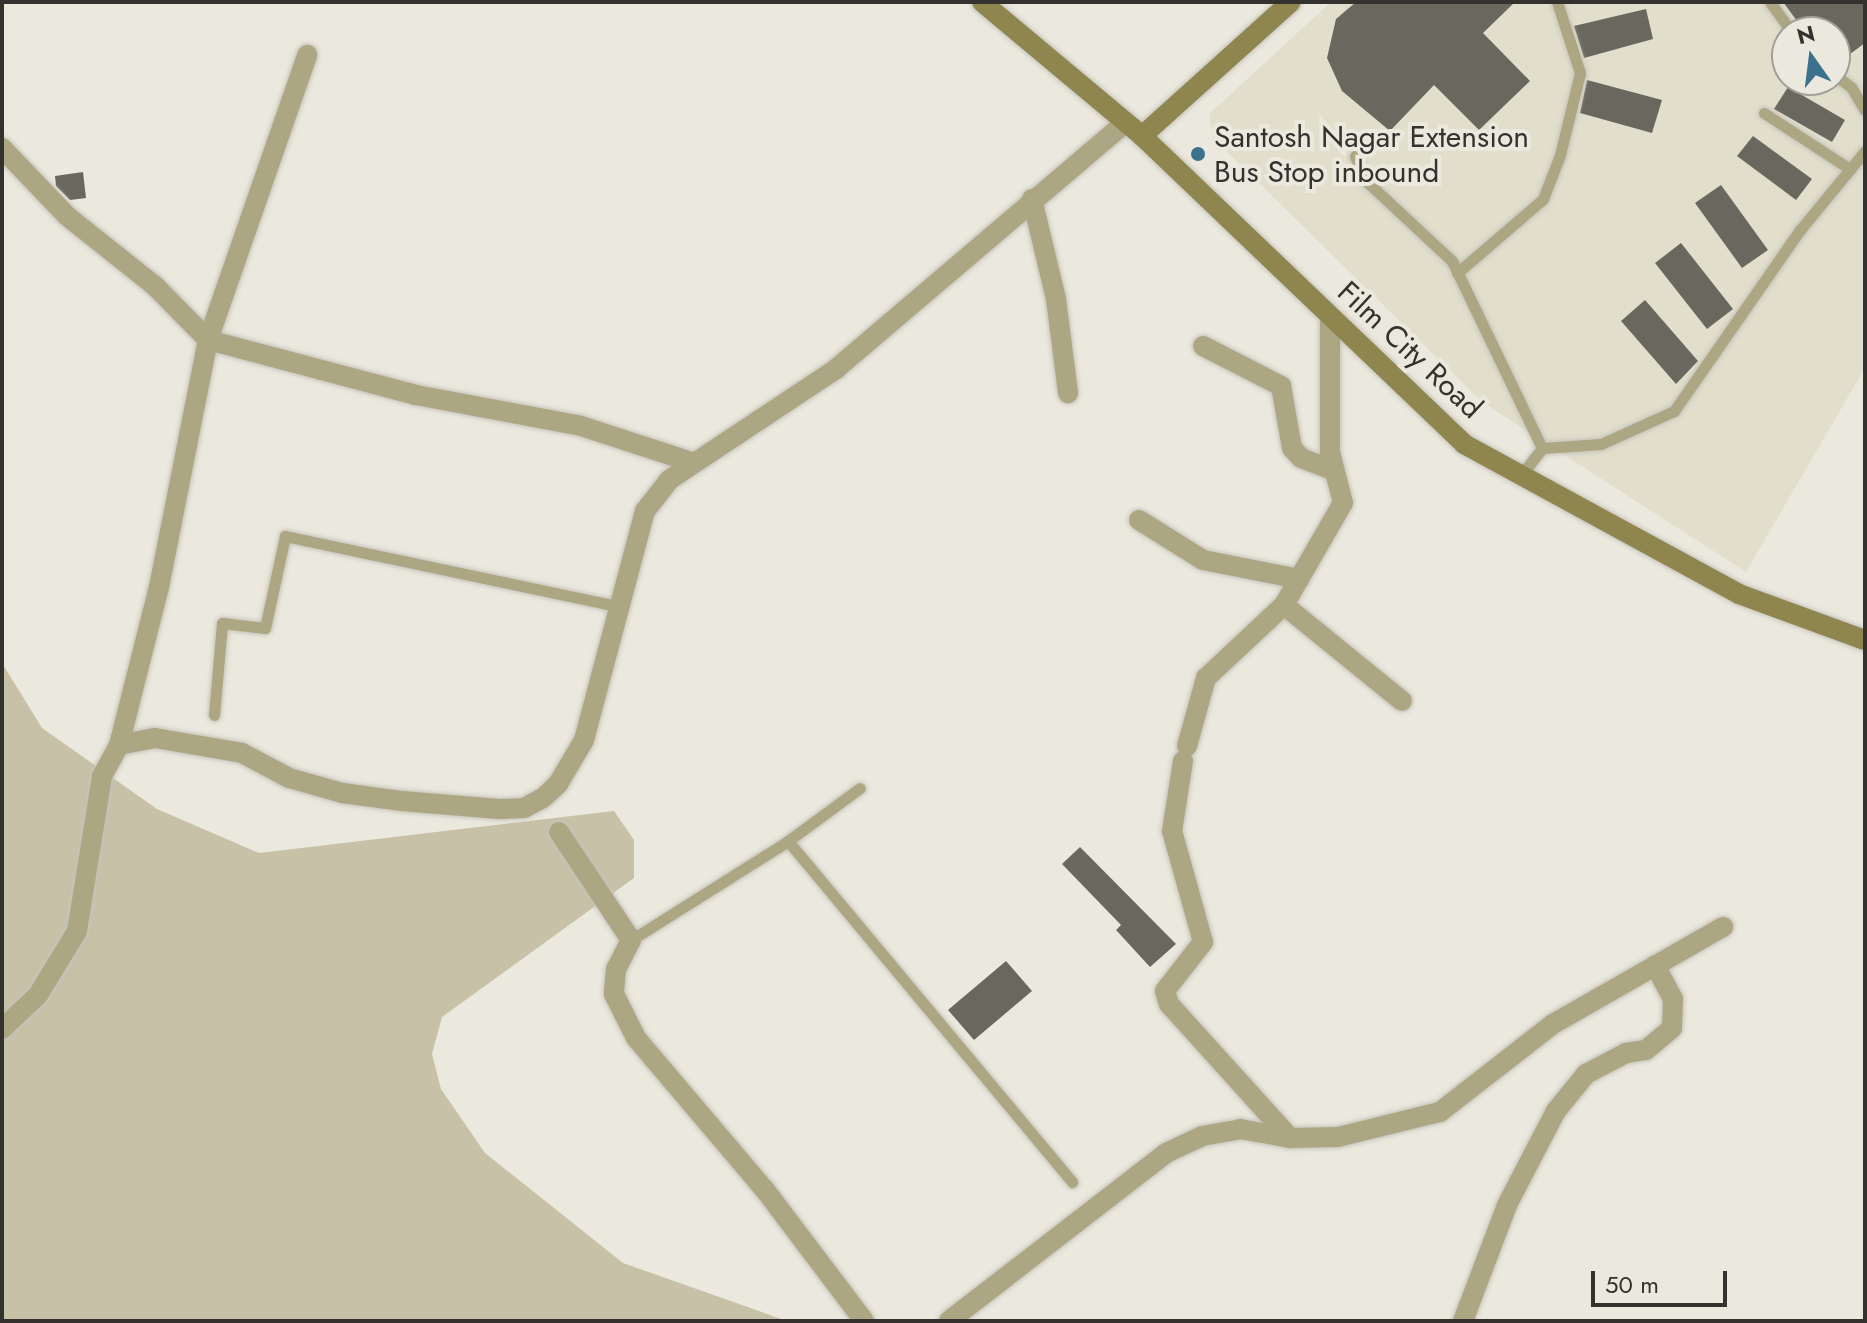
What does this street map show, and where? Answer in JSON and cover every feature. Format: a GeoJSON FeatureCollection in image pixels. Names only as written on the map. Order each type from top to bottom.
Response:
{"type":"FeatureCollection","features":[{"type":"Feature","properties":{"kind":"street","name":"Film City Road"},"geometry":{"type":"LineString","coordinates":[[982,2],[1142,136],[1464,444],[1739,594],[1865,640]]}},
{"type":"Feature","properties":{"kind":"street"},"geometry":{"type":"LineString","coordinates":[[1142,136],[1291,2]]}},
{"type":"Feature","properties":{"kind":"street"},"geometry":{"type":"LineString","coordinates":[[2,1029],[38,995],[77,931],[102,776],[119,745],[159,587],[208,340],[307,55]]}},
{"type":"Feature","properties":{"kind":"street"},"geometry":{"type":"LineString","coordinates":[[119,745],[155,738],[242,753],[289,778],[342,793],[524,808],[558,784],[584,740],[617,606],[645,511],[669,480],[692,462],[789,404],[836,369],[1032,199],[1125,123]]}},
{"type":"Feature","properties":{"kind":"street"},"geometry":{"type":"LineString","coordinates":[[2,148],[67,216],[155,286],[208,340],[416,395],[581,426],[692,462]]}},
{"type":"Feature","properties":{"kind":"street"},"geometry":{"type":"LineString","coordinates":[[1032,199],[1056,299],[1068,393]]}},
{"type":"Feature","properties":{"kind":"street"},"geometry":{"type":"LineString","coordinates":[[1290,1138],[1169,1004],[1165,991],[1203,942],[1172,831],[1185,753],[1206,678],[1284,605],[1343,503],[1343,489],[1333,470],[1330,316]]}},
{"type":"Feature","properties":{"kind":"street"},"geometry":{"type":"LineString","coordinates":[[1203,346],[1281,386],[1292,448],[1301,458],[1333,470]]}},
{"type":"Feature","properties":{"kind":"street"},"geometry":{"type":"LineString","coordinates":[[1139,520],[1203,560],[1299,579]]}},
{"type":"Feature","properties":{"kind":"street"},"geometry":{"type":"LineString","coordinates":[[1284,605],[1402,701]]}},
{"type":"Feature","properties":{"kind":"street"},"geometry":{"type":"LineString","coordinates":[[559,832],[631,940],[616,969],[614,994],[636,1038],[765,1190],[864,1321]]}},
{"type":"Feature","properties":{"kind":"street"},"geometry":{"type":"LineString","coordinates":[[949,1321],[1166,1153],[1202,1136],[1240,1129],[1290,1138],[1338,1137],[1440,1112],[1553,1024],[1723,927]]}},
{"type":"Feature","properties":{"kind":"street"},"geometry":{"type":"LineString","coordinates":[[1463,1321],[1507,1205],[1556,1111],[1586,1074],[1626,1053],[1646,1050],[1672,1028],[1673,999],[1655,965]]}},
{"type":"Feature","properties":{"kind":"lane"},"geometry":{"type":"LineString","coordinates":[[1457,273],[1543,199],[1560,155],[1580,73],[1557,2]]}},
{"type":"Feature","properties":{"kind":"lane"},"geometry":{"type":"LineString","coordinates":[[1851,87],[1865,110]]}},
{"type":"Feature","properties":{"kind":"lane"},"geometry":{"type":"LineString","coordinates":[[1764,113],[1850,169]]}},
{"type":"Feature","properties":{"kind":"lane"},"geometry":{"type":"LineString","coordinates":[[1522,474],[1542,448],[1601,444],[1674,411],[1865,151]]}},
{"type":"Feature","properties":{"kind":"lane"},"geometry":{"type":"LineString","coordinates":[[1355,156],[1364,179],[1452,261],[1542,448]]}},
{"type":"Feature","properties":{"kind":"lane"},"geometry":{"type":"LineString","coordinates":[[214,715],[222,623],[265,628],[285,536],[617,606]]}},
{"type":"Feature","properties":{"kind":"lane"},"geometry":{"type":"LineString","coordinates":[[631,940],[788,841],[860,788]]}},
{"type":"Feature","properties":{"kind":"lane"},"geometry":{"type":"LineString","coordinates":[[788,841],[1072,1182]]}},
{"type":"Feature","properties":{"kind":"shaded area"},"geometry":{"type":"Polygon","coordinates":[[[1331,2],[1865,2],[1865,368],[1746,572],[1482,402],[1213,138],[1209,114],[1331,2]]]}},
{"type":"Feature","properties":{"kind":"shaded area"},"geometry":{"type":"Polygon","coordinates":[[[2,663],[42,728],[157,809],[259,853],[614,811],[634,840],[634,878],[442,1017],[432,1054],[441,1089],[485,1153],[623,1263],[787,1321],[2,1321],[2,663]]]}},
{"type":"Feature","properties":{"kind":"building"},"geometry":{"type":"Polygon","coordinates":[[[1356,2],[1515,2],[1483,33],[1530,81],[1479,130],[1434,85],[1390,131],[1342,91],[1327,58],[1336,19],[1356,2]]]}},
{"type":"Feature","properties":{"kind":"building"},"geometry":{"type":"Polygon","coordinates":[[[1783,2],[1865,2],[1865,43],[1851,53],[1851,16],[1793,16],[1783,2]]]}},
{"type":"Feature","properties":{"kind":"building"},"geometry":{"type":"Polygon","coordinates":[[[1646,9],[1653,39],[1584,58],[1574,26],[1646,9]]]}},
{"type":"Feature","properties":{"kind":"building"},"geometry":{"type":"Polygon","coordinates":[[[1587,80],[1662,100],[1652,133],[1580,113],[1587,80]]]}},
{"type":"Feature","properties":{"kind":"building"},"geometry":{"type":"Polygon","coordinates":[[[1782,96],[1804,96],[1845,120],[1832,142],[1774,109],[1782,96]]]}},
{"type":"Feature","properties":{"kind":"building"},"geometry":{"type":"Polygon","coordinates":[[[1753,136],[1812,179],[1796,200],[1737,156],[1753,136]]]}},
{"type":"Feature","properties":{"kind":"building"},"geometry":{"type":"Polygon","coordinates":[[[83,172],[86,198],[70,200],[56,186],[55,176],[83,172]]]}},
{"type":"Feature","properties":{"kind":"building"},"geometry":{"type":"Polygon","coordinates":[[[1721,185],[1768,250],[1742,268],[1695,203],[1721,185]]]}},
{"type":"Feature","properties":{"kind":"building"},"geometry":{"type":"Polygon","coordinates":[[[1681,243],[1733,309],[1707,329],[1655,263],[1681,243]]]}},
{"type":"Feature","properties":{"kind":"building"},"geometry":{"type":"Polygon","coordinates":[[[1645,300],[1698,361],[1676,384],[1621,321],[1645,300]]]}},
{"type":"Feature","properties":{"kind":"building"},"geometry":{"type":"Polygon","coordinates":[[[1080,847],[1176,944],[1150,967],[1116,930],[1121,925],[1062,864],[1080,847]]]}},
{"type":"Feature","properties":{"kind":"building"},"geometry":{"type":"Polygon","coordinates":[[[1006,961],[1032,991],[974,1040],[948,1010],[1006,961]]]}},
{"type":"Feature","properties":{"kind":"place","name":"Santosh Nagar Extension Bus Stop inbound"},"geometry":{"type":"Point","coordinates":[1198,154]}}]}
